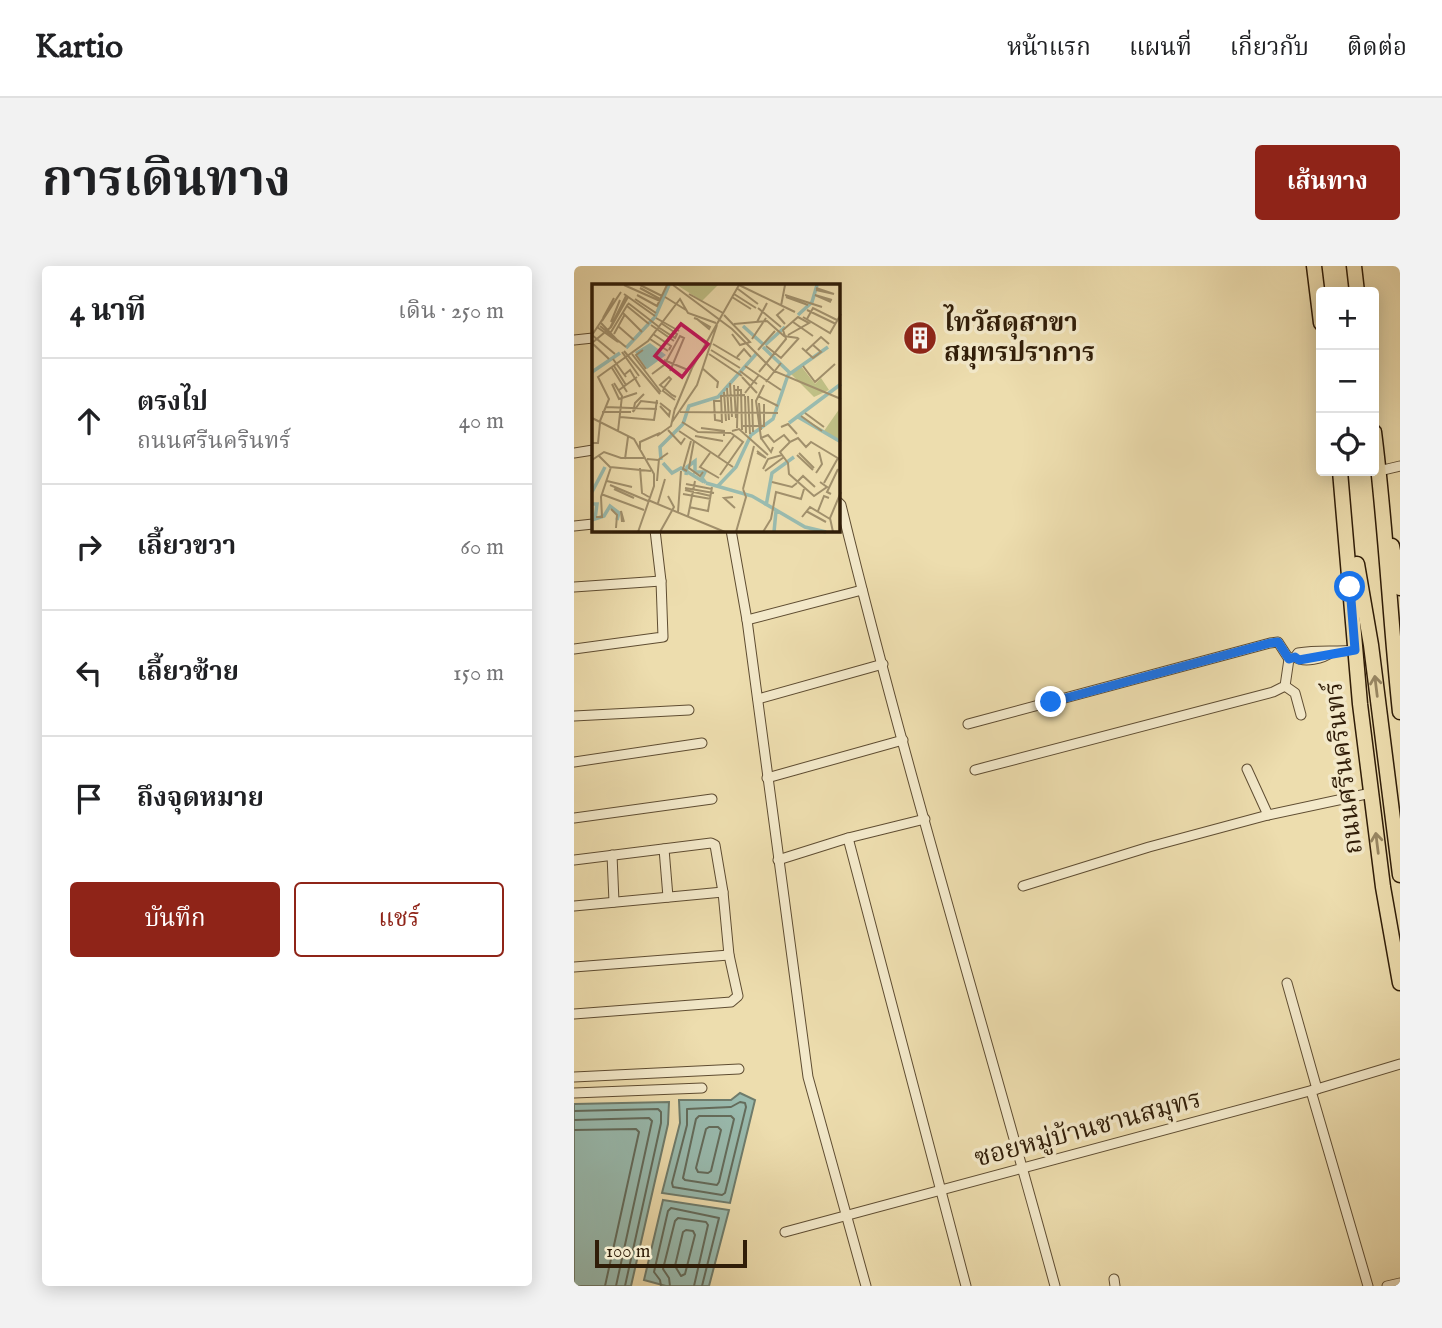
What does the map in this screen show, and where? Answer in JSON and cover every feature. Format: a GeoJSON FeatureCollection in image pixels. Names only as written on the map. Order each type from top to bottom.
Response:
{"type":"FeatureCollection","features":[{"type":"Feature","properties":{"kind":"main road"},"geometry":{"type":"LineString","coordinates":[[1314,266],[1317,287]]}},
{"type":"Feature","properties":{"kind":"main road"},"geometry":{"type":"LineString","coordinates":[[1354,266],[1356,287]]}},
{"type":"Feature","properties":{"kind":"main road"},"geometry":{"type":"LineString","coordinates":[[1379,471],[1400,712]]}},
{"type":"Feature","properties":{"kind":"main road","name":"ถนนศรีนครินทร์"},"geometry":{"type":"LineString","coordinates":[[1341,476],[1355,650],[1371,793],[1383,887],[1400,983]]}},
{"type":"Feature","properties":{"kind":"main road"},"geometry":{"type":"LineString","coordinates":[[1382,500],[1400,588]]}},
{"type":"Feature","properties":{"kind":"main road","name":"ถนนศรีนครินทร์"},"geometry":{"type":"LineString","coordinates":[[1344,504],[1371,645],[1400,875]]}},
{"type":"Feature","properties":{"kind":"street"},"geometry":{"type":"LineString","coordinates":[[574,340],[592,338]]}},
{"type":"Feature","properties":{"kind":"street"},"geometry":{"type":"LineString","coordinates":[[574,453],[592,450]]}},
{"type":"Feature","properties":{"kind":"street"},"geometry":{"type":"LineString","coordinates":[[1379,471],[1400,466]]}},
{"type":"Feature","properties":{"kind":"street"},"geometry":{"type":"LineString","coordinates":[[840,504],[945,896],[1055,1286]]}},
{"type":"Feature","properties":{"kind":"street"},"geometry":{"type":"LineString","coordinates":[[574,526],[592,524]]}},
{"type":"Feature","properties":{"kind":"street"},"geometry":{"type":"LineString","coordinates":[[574,649],[663,638],[655,532]]}},
{"type":"Feature","properties":{"kind":"street"},"geometry":{"type":"LineString","coordinates":[[731,532],[747,620],[808,1077],[866,1286]]}},
{"type":"Feature","properties":{"kind":"street"},"geometry":{"type":"LineString","coordinates":[[574,587],[660,581]]}},
{"type":"Feature","properties":{"kind":"street"},"geometry":{"type":"LineString","coordinates":[[747,620],[862,590]]}},
{"type":"Feature","properties":{"kind":"street"},"geometry":{"type":"LineString","coordinates":[[968,724],[1270,643],[1278,642],[1292,658]]}},
{"type":"Feature","properties":{"kind":"street"},"geometry":{"type":"LineString","coordinates":[[1286,687],[1292,658],[1298,653],[1355,650]]}},
{"type":"Feature","properties":{"kind":"street"},"geometry":{"type":"LineString","coordinates":[[758,699],[883,664]]}},
{"type":"Feature","properties":{"kind":"street"},"geometry":{"type":"LineString","coordinates":[[1286,687],[1295,692],[1301,715]]}},
{"type":"Feature","properties":{"kind":"street"},"geometry":{"type":"LineString","coordinates":[[975,770],[1286,687]]}},
{"type":"Feature","properties":{"kind":"street"},"geometry":{"type":"LineString","coordinates":[[574,716],[689,710]]}},
{"type":"Feature","properties":{"kind":"street"},"geometry":{"type":"LineString","coordinates":[[767,778],[903,740]]}},
{"type":"Feature","properties":{"kind":"street"},"geometry":{"type":"LineString","coordinates":[[574,762],[702,743]]}},
{"type":"Feature","properties":{"kind":"street"},"geometry":{"type":"LineString","coordinates":[[1247,769],[1268,815]]}},
{"type":"Feature","properties":{"kind":"street"},"geometry":{"type":"LineString","coordinates":[[1023,886],[1149,847],[1268,815],[1371,793]]}},
{"type":"Feature","properties":{"kind":"street"},"geometry":{"type":"LineString","coordinates":[[574,817],[712,799]]}},
{"type":"Feature","properties":{"kind":"street"},"geometry":{"type":"LineString","coordinates":[[778,860],[848,838],[925,819]]}},
{"type":"Feature","properties":{"kind":"street"},"geometry":{"type":"LineString","coordinates":[[848,838],[966,1286]]}},
{"type":"Feature","properties":{"kind":"street"},"geometry":{"type":"LineString","coordinates":[[574,860],[711,843],[715,845],[729,955],[738,996],[731,1002],[574,1014]]}},
{"type":"Feature","properties":{"kind":"street"},"geometry":{"type":"LineString","coordinates":[[664,849],[668,897]]}},
{"type":"Feature","properties":{"kind":"street"},"geometry":{"type":"LineString","coordinates":[[612,855],[614,902]]}},
{"type":"Feature","properties":{"kind":"street"},"geometry":{"type":"LineString","coordinates":[[574,906],[723,892]]}},
{"type":"Feature","properties":{"kind":"street"},"geometry":{"type":"LineString","coordinates":[[574,967],[729,955]]}},
{"type":"Feature","properties":{"kind":"street"},"geometry":{"type":"LineString","coordinates":[[1287,983],[1368,1286]]}},
{"type":"Feature","properties":{"kind":"street","name":"ซอยหมู่บ้านชานสมุทร"},"geometry":{"type":"LineString","coordinates":[[785,1232],[1314,1090],[1400,1064]]}},
{"type":"Feature","properties":{"kind":"street"},"geometry":{"type":"LineString","coordinates":[[574,1077],[739,1069]]}},
{"type":"Feature","properties":{"kind":"street"},"geometry":{"type":"LineString","coordinates":[[574,1093],[702,1088]]}},
{"type":"Feature","properties":{"kind":"street"},"geometry":{"type":"LineString","coordinates":[[1387,1286],[1400,1283]]}},
{"type":"Feature","properties":{"kind":"water"},"geometry":{"type":"Polygon","coordinates":[[[740,1093],[755,1100],[730,1203],[662,1193],[680,1123],[679,1100],[731,1100],[740,1093]]]}},
{"type":"Feature","properties":{"kind":"water"},"geometry":{"type":"Polygon","coordinates":[[[669,1102],[668,1124],[631,1286],[574,1286],[574,1104],[669,1102]]]}},
{"type":"Feature","properties":{"kind":"water"},"geometry":{"type":"Polygon","coordinates":[[[663,1200],[729,1210],[709,1286],[666,1286],[644,1280],[663,1200]]]}},
{"type":"Feature","properties":{"kind":"place","name":"ไทวัสดุสาขา สมุทรปราการ"},"geometry":{"type":"Point","coordinates":[920,338]}},
{"type":"Feature","properties":{"kind":"route"},"geometry":{"type":"LineString","coordinates":[[1051,702],[1270,643],[1278,642],[1289,659],[1295,657],[1299,660],[1355,650],[1350,587]]}}]}
